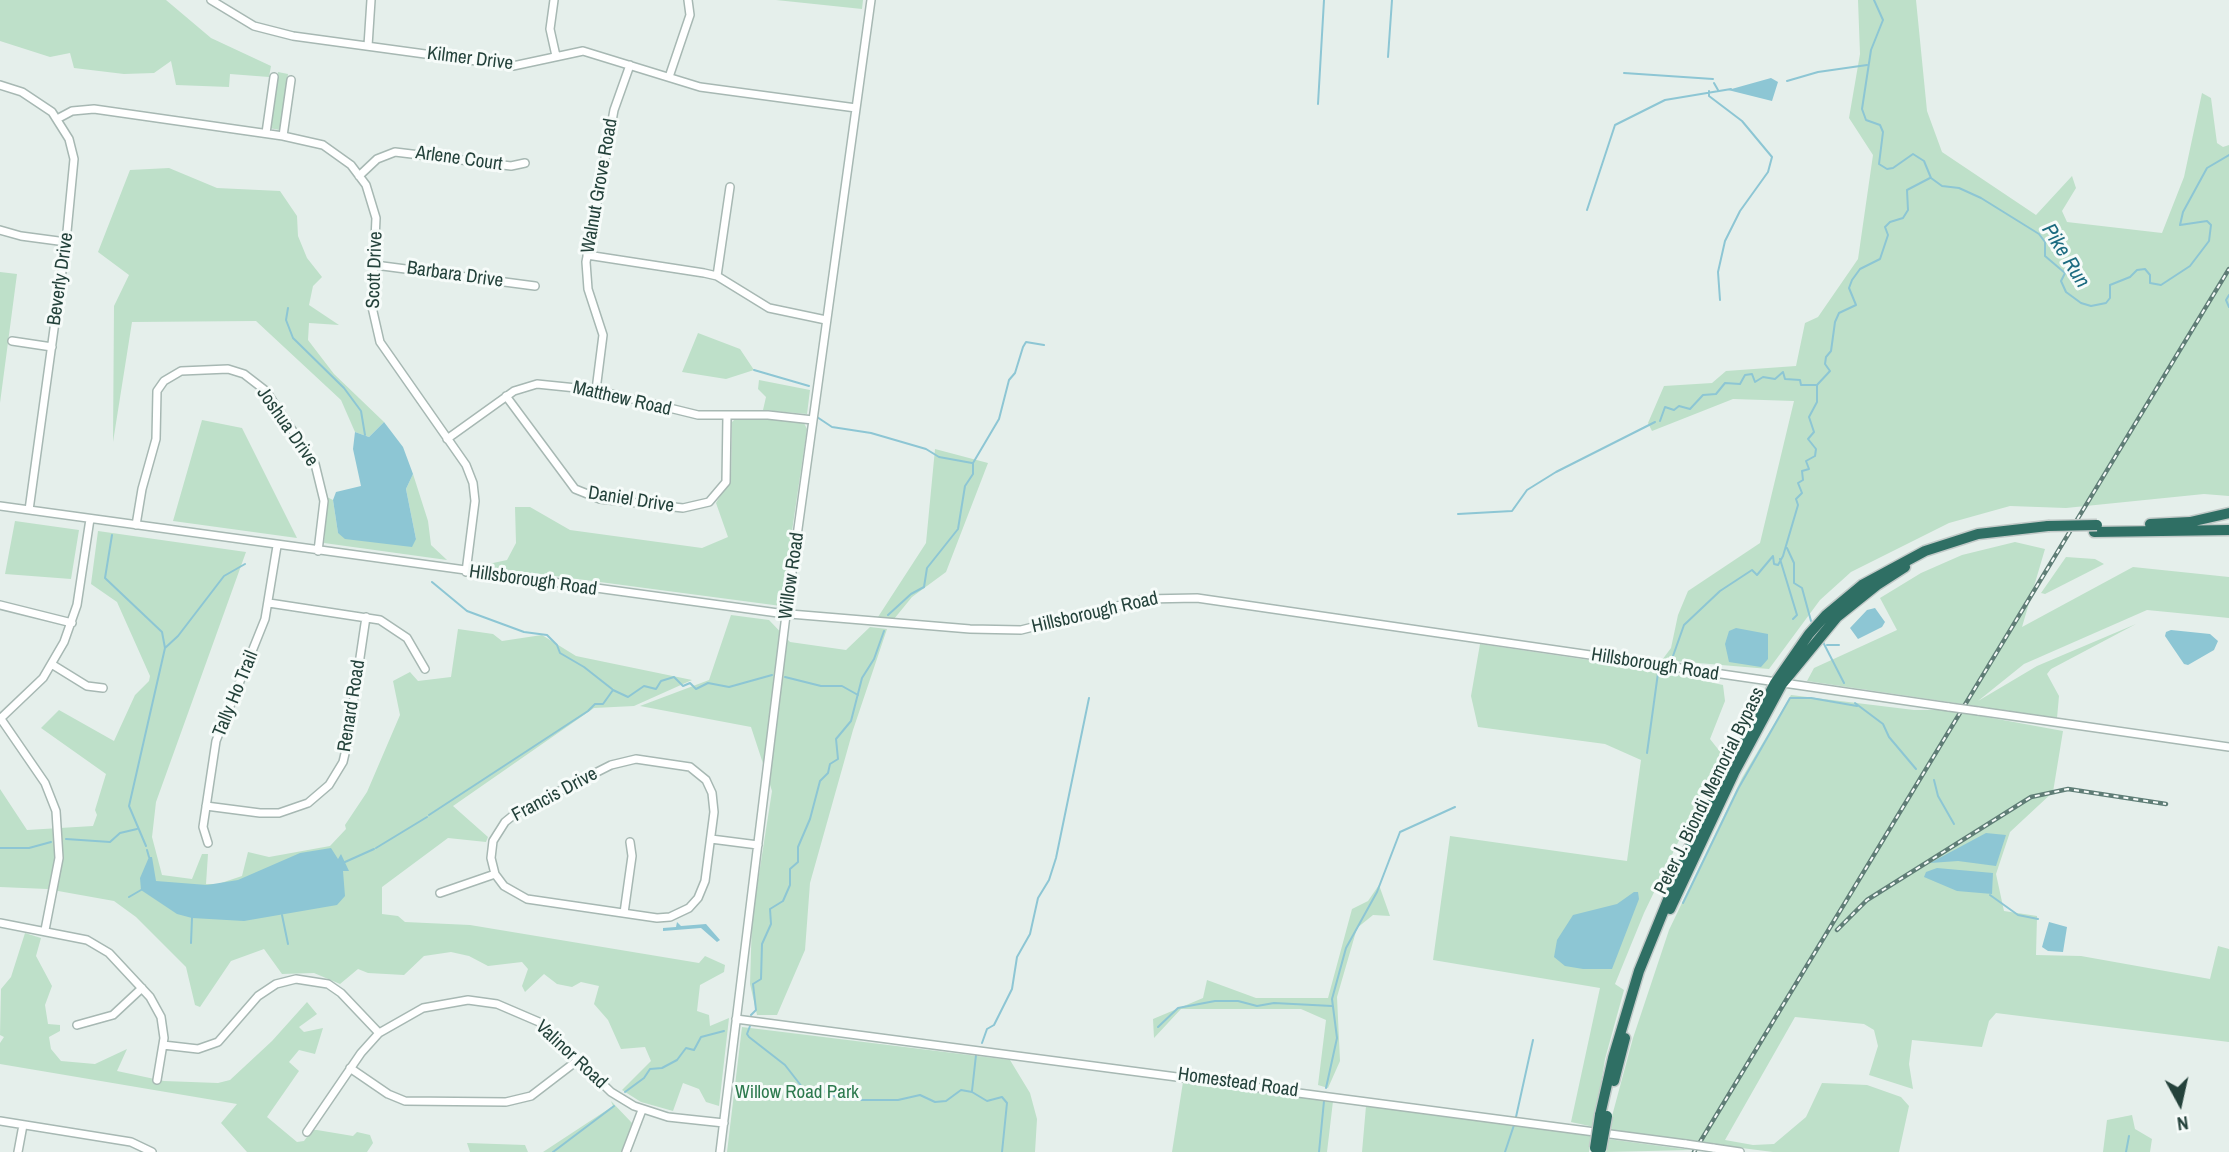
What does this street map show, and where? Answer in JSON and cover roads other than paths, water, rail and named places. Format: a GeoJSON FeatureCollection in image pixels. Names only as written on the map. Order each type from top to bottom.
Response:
{"type":"FeatureCollection","features":[{"type":"Feature","properties":{"kind":"highway","name":"Peter J. Biondi Memorial Bypass"},"geometry":{"type":"LineString","coordinates":[[2095,528],[2182,523],[2229,513]]}},
{"type":"Feature","properties":{"kind":"highway","name":"Peter J. Biondi Memorial Bypass"},"geometry":{"type":"LineString","coordinates":[[1598,1150],[1621,1027],[1651,939],[1707,810],[1779,684],[1829,624],[1861,596],[1896,572],[1957,545],[2047,529],[2229,530]]}},
{"type":"Feature","properties":{"kind":"street","name":"Kilmer Drive"},"geometry":{"type":"LineString","coordinates":[[211,0],[242,20],[267,30],[368,47],[513,66],[583,51],[724,91],[856,108]]}},
{"type":"Feature","properties":{"kind":"street"},"geometry":{"type":"LineString","coordinates":[[368,47],[371,0]]}},
{"type":"Feature","properties":{"kind":"street"},"geometry":{"type":"LineString","coordinates":[[554,0],[550,29],[556,56]]}},
{"type":"Feature","properties":{"kind":"street"},"geometry":{"type":"LineString","coordinates":[[669,77],[690,15],[688,0]]}},
{"type":"Feature","properties":{"kind":"street","name":"Willow Road"},"geometry":{"type":"LineString","coordinates":[[720,1152],[787,614],[871,0]]}},
{"type":"Feature","properties":{"kind":"street","name":"Walnut Grove Road"},"geometry":{"type":"LineString","coordinates":[[596,390],[603,335],[588,289],[587,255],[614,110],[630,65]]}},
{"type":"Feature","properties":{"kind":"street"},"geometry":{"type":"LineString","coordinates":[[266,133],[274,77]]}},
{"type":"Feature","properties":{"kind":"street"},"geometry":{"type":"LineString","coordinates":[[283,136],[291,80]]}},
{"type":"Feature","properties":{"kind":"street","name":"Beverly Drive"},"geometry":{"type":"LineString","coordinates":[[0,85],[39,101],[57,119],[69,139],[74,159],[66,242],[29,510]]}},
{"type":"Feature","properties":{"kind":"street","name":"Scott Drive"},"geometry":{"type":"LineString","coordinates":[[57,119],[72,111],[94,109],[283,136],[323,145],[344,159],[359,176],[370,195],[376,218],[372,307],[380,342],[469,470],[474,488],[466,572]]}},
{"type":"Feature","properties":{"kind":"street","name":"Arlene Court"},"geometry":{"type":"LineString","coordinates":[[359,176],[377,159],[395,152],[511,166],[524,163]]}},
{"type":"Feature","properties":{"kind":"street"},"geometry":{"type":"LineString","coordinates":[[717,276],[730,187]]}},
{"type":"Feature","properties":{"kind":"street"},"geometry":{"type":"LineString","coordinates":[[0,229],[20,236],[66,242]]}},
{"type":"Feature","properties":{"kind":"street"},"geometry":{"type":"LineString","coordinates":[[587,255],[717,276],[761,305],[826,320]]}},
{"type":"Feature","properties":{"kind":"street","name":"Barbara Drive"},"geometry":{"type":"LineString","coordinates":[[375,265],[535,286]]}},
{"type":"Feature","properties":{"kind":"street"},"geometry":{"type":"LineString","coordinates":[[12,341],[52,346]]}},
{"type":"Feature","properties":{"kind":"street","name":"Joshua Drive"},"geometry":{"type":"LineString","coordinates":[[136,526],[142,489],[156,439],[157,391],[172,375],[181,371],[228,369],[252,378],[266,391],[315,464],[324,501],[318,551]]}},
{"type":"Feature","properties":{"kind":"street","name":"Matthew Road"},"geometry":{"type":"LineString","coordinates":[[447,439],[506,396],[537,384],[596,390],[677,411],[813,420]]}},
{"type":"Feature","properties":{"kind":"street","name":"Daniel Drive"},"geometry":{"type":"LineString","coordinates":[[506,396],[575,489],[600,499],[683,508],[709,502],[726,482],[727,416]]}},
{"type":"Feature","properties":{"kind":"street","name":"Hillsborough Road"},"geometry":{"type":"LineString","coordinates":[[0,506],[787,614],[1006,631],[1038,627],[1145,599],[1198,598],[2229,747]]}},
{"type":"Feature","properties":{"kind":"street"},"geometry":{"type":"LineString","coordinates":[[45,930],[59,858],[58,822],[45,783],[1,719],[24,699],[52,664],[72,623],[90,519]]}},
{"type":"Feature","properties":{"kind":"street","name":"Tally Ho Trail"},"geometry":{"type":"LineString","coordinates":[[208,842],[204,827],[218,731],[260,635],[269,603],[277,546]]}},
{"type":"Feature","properties":{"kind":"street"},"geometry":{"type":"LineString","coordinates":[[269,603],[380,620],[401,632],[413,644],[425,669]]}},
{"type":"Feature","properties":{"kind":"street"},"geometry":{"type":"LineString","coordinates":[[0,606],[72,623]]}},
{"type":"Feature","properties":{"kind":"street","name":"Renard Road"},"geometry":{"type":"LineString","coordinates":[[206,806],[279,813],[308,803],[329,785],[339,770],[348,745],[366,617]]}},
{"type":"Feature","properties":{"kind":"street"},"geometry":{"type":"LineString","coordinates":[[52,664],[86,686],[103,688]]}},
{"type":"Feature","properties":{"kind":"street","name":"Francis Drive"},"geometry":{"type":"LineString","coordinates":[[629,760],[684,765],[702,775],[714,799],[711,839],[703,887],[689,908],[664,918],[527,899],[504,886],[495,874],[491,858],[493,841],[510,818],[611,765],[629,760]]}},
{"type":"Feature","properties":{"kind":"street"},"geometry":{"type":"LineString","coordinates":[[711,839],[758,845]]}},
{"type":"Feature","properties":{"kind":"street"},"geometry":{"type":"LineString","coordinates":[[624,913],[632,856],[629,842]]}},
{"type":"Feature","properties":{"kind":"street"},"geometry":{"type":"LineString","coordinates":[[440,892],[495,874]]}},
{"type":"Feature","properties":{"kind":"street"},"geometry":{"type":"LineString","coordinates":[[0,923],[45,930],[99,945],[142,988],[161,1017],[163,1045],[157,1080]]}},
{"type":"Feature","properties":{"kind":"street"},"geometry":{"type":"LineString","coordinates":[[163,1045],[198,1049],[218,1042],[258,996],[276,984],[296,979],[328,984],[341,993],[379,1033]]}},
{"type":"Feature","properties":{"kind":"street"},"geometry":{"type":"LineString","coordinates":[[76,1024],[106,1018],[142,988]]}},
{"type":"Feature","properties":{"kind":"street","name":"Valinor Road"},"geometry":{"type":"LineString","coordinates":[[307,1132],[350,1068],[379,1033],[401,1018],[437,1004],[488,1002],[539,1022],[611,1092],[642,1110],[668,1117],[724,1123]]}},
{"type":"Feature","properties":{"kind":"street","name":"Homestead Road"},"geometry":{"type":"LineString","coordinates":[[736,1018],[1168,1073],[1740,1152]]}},
{"type":"Feature","properties":{"kind":"street"},"geometry":{"type":"LineString","coordinates":[[350,1068],[388,1094],[405,1101],[506,1102],[531,1096],[578,1060]]}},
{"type":"Feature","properties":{"kind":"street"},"geometry":{"type":"LineString","coordinates":[[626,1152],[642,1110]]}},
{"type":"Feature","properties":{"kind":"street"},"geometry":{"type":"LineString","coordinates":[[0,1121],[131,1142],[152,1152]]}},
{"type":"Feature","properties":{"kind":"street"},"geometry":{"type":"LineString","coordinates":[[18,1152],[23,1125]]}},
{"type":"Feature","properties":{"kind":"water"},"geometry":{"type":"Polygon","coordinates":[[[1771,78],[1778,82],[1772,101],[1728,90],[1771,78]]]}},
{"type":"Feature","properties":{"kind":"water"},"geometry":{"type":"Polygon","coordinates":[[[384,422],[403,447],[413,474],[406,489],[416,539],[412,547],[345,539],[338,533],[333,500],[336,492],[361,486],[353,449],[355,432],[369,437],[384,422]]]}},
{"type":"Feature","properties":{"kind":"water"},"geometry":{"type":"Polygon","coordinates":[[[1875,608],[1885,622],[1882,627],[1858,639],[1850,628],[1867,610],[1875,608]]]}},
{"type":"Feature","properties":{"kind":"water"},"geometry":{"type":"Polygon","coordinates":[[[1736,628],[1768,634],[1768,659],[1761,667],[1729,662],[1725,644],[1729,631],[1736,628]]]}},
{"type":"Feature","properties":{"kind":"water"},"geometry":{"type":"Polygon","coordinates":[[[2171,630],[2210,634],[2218,641],[2214,650],[2188,665],[2184,664],[2165,636],[2166,632],[2171,630]]]}},
{"type":"Feature","properties":{"kind":"water"},"geometry":{"type":"Polygon","coordinates":[[[1986,833],[2006,835],[1996,866],[1958,861],[1930,863],[1986,833]]]}},
{"type":"Feature","properties":{"kind":"water"},"geometry":{"type":"Polygon","coordinates":[[[331,848],[338,859],[341,854],[349,871],[343,871],[345,896],[337,905],[244,921],[192,918],[177,914],[141,890],[140,878],[149,857],[152,857],[156,881],[207,885],[238,880],[300,853],[331,848]]]}},
{"type":"Feature","properties":{"kind":"water"},"geometry":{"type":"Polygon","coordinates":[[[1937,868],[1993,873],[1992,894],[1957,891],[1924,877],[1926,872],[1937,868]]]}},
{"type":"Feature","properties":{"kind":"water"},"geometry":{"type":"Polygon","coordinates":[[[1638,892],[1639,899],[1612,969],[1565,966],[1554,957],[1557,940],[1573,915],[1617,904],[1638,892]]]}},
{"type":"Feature","properties":{"kind":"water"},"geometry":{"type":"Polygon","coordinates":[[[677,922],[681,926],[706,924],[720,940],[717,942],[701,928],[663,931],[663,928],[676,927],[677,922]]]}},
{"type":"Feature","properties":{"kind":"water"},"geometry":{"type":"Polygon","coordinates":[[[2049,922],[2067,927],[2063,952],[2048,951],[2042,947],[2049,922]]]}},
{"type":"Feature","properties":{"kind":"waterway"},"geometry":{"type":"LineString","coordinates":[[1318,104],[1324,0]]}},
{"type":"Feature","properties":{"kind":"waterway"},"geometry":{"type":"LineString","coordinates":[[1388,57],[1392,0]]}},
{"type":"Feature","properties":{"kind":"waterway","name":"Pike Run"},"geometry":{"type":"LineString","coordinates":[[1874,0],[1883,20],[1871,50],[1862,109],[1866,120],[1880,125],[1883,132],[1879,164],[1887,169],[1893,168],[1913,154],[1924,161],[1931,178],[1942,186],[1959,188],[1981,198],[2039,234],[2045,242],[2045,256],[2065,273],[2061,281],[2066,292],[2081,303],[2091,306],[2106,303],[2110,298],[2110,285],[2130,277],[2137,270],[2145,269],[2150,275],[2150,283],[2161,285],[2190,266],[2209,241],[2211,225],[2207,221],[2180,225],[2183,212],[2207,168],[2229,155]]}},
{"type":"Feature","properties":{"kind":"waterway"},"geometry":{"type":"LineString","coordinates":[[1787,81],[1818,72],[1867,65]]}},
{"type":"Feature","properties":{"kind":"waterway"},"geometry":{"type":"LineString","coordinates":[[1624,73],[1713,79]]}},
{"type":"Feature","properties":{"kind":"waterway"},"geometry":{"type":"LineString","coordinates":[[1714,83],[1718,90]]}},
{"type":"Feature","properties":{"kind":"waterway"},"geometry":{"type":"LineString","coordinates":[[1587,210],[1615,125],[1665,100],[1731,89]]}},
{"type":"Feature","properties":{"kind":"waterway"},"geometry":{"type":"LineString","coordinates":[[1709,91],[1709,96],[1742,121],[1772,157],[1768,172],[1740,211],[1725,241],[1718,272],[1720,300]]}},
{"type":"Feature","properties":{"kind":"waterway"},"geometry":{"type":"LineString","coordinates":[[1673,656],[1684,625],[1720,591],[1752,570],[1757,575],[1773,556],[1774,564],[1778,565],[1783,556],[1798,505],[1796,499],[1802,493],[1798,483],[1803,480],[1802,471],[1809,469],[1806,461],[1815,456],[1816,449],[1808,439],[1814,432],[1809,417],[1817,402],[1817,385],[1830,371],[1825,364],[1831,351],[1835,322],[1839,313],[1856,305],[1849,288],[1860,269],[1880,259],[1888,235],[1885,227],[1890,222],[1903,218],[1908,210],[1907,190],[1930,178]]}},
{"type":"Feature","properties":{"kind":"waterway"},"geometry":{"type":"LineString","coordinates":[[2229,295],[2226,300],[2229,307]]}},
{"type":"Feature","properties":{"kind":"waterway"},"geometry":{"type":"LineString","coordinates":[[288,308],[286,320],[293,338],[344,388],[361,411],[365,435]]}},
{"type":"Feature","properties":{"kind":"waterway"},"geometry":{"type":"LineString","coordinates":[[888,615],[911,594],[924,587],[927,568],[958,529],[965,486],[973,474],[973,463],[999,419],[1009,380],[1015,373],[1023,347],[1026,342],[1044,345]]}},
{"type":"Feature","properties":{"kind":"waterway"},"geometry":{"type":"LineString","coordinates":[[754,370],[809,386]]}},
{"type":"Feature","properties":{"kind":"waterway"},"geometry":{"type":"LineString","coordinates":[[1660,421],[1665,407],[1674,410],[1679,406],[1690,409],[1703,395],[1716,394],[1725,383],[1740,384],[1745,375],[1752,374],[1755,382],[1763,377],[1775,379],[1783,372],[1785,379],[1800,380],[1801,385],[1817,385]]}},
{"type":"Feature","properties":{"kind":"waterway"},"geometry":{"type":"LineString","coordinates":[[817,417],[832,427],[871,433],[926,449],[939,457],[972,463]]}},
{"type":"Feature","properties":{"kind":"waterway"},"geometry":{"type":"LineString","coordinates":[[1458,514],[1512,511],[1527,490],[1556,472],[1655,422]]}},
{"type":"Feature","properties":{"kind":"waterway"},"geometry":{"type":"LineString","coordinates":[[112,535],[105,578],[162,632],[165,648]]}},
{"type":"Feature","properties":{"kind":"waterway"},"geometry":{"type":"LineString","coordinates":[[1787,548],[1794,563],[1794,583],[1802,588],[1811,621]]}},
{"type":"Feature","properties":{"kind":"waterway"},"geometry":{"type":"LineString","coordinates":[[1780,559],[1797,615],[1793,619]]}},
{"type":"Feature","properties":{"kind":"waterway"},"geometry":{"type":"LineString","coordinates":[[146,846],[129,806],[165,648],[178,636],[224,576],[245,564]]}},
{"type":"Feature","properties":{"kind":"waterway"},"geometry":{"type":"LineString","coordinates":[[432,582],[467,611],[524,632],[547,635],[557,645],[560,653],[584,667],[612,689]]}},
{"type":"Feature","properties":{"kind":"waterway"},"geometry":{"type":"LineString","coordinates":[[751,1015],[756,1010],[753,984],[761,979],[762,944],[771,924],[770,909],[783,901],[790,885],[790,869],[798,862],[798,847],[810,819],[820,781],[828,773],[830,764],[838,759],[836,739],[851,721],[862,678],[874,659],[884,631]]}},
{"type":"Feature","properties":{"kind":"waterway"},"geometry":{"type":"LineString","coordinates":[[1823,642],[1844,683]]}},
{"type":"Feature","properties":{"kind":"waterway"},"geometry":{"type":"LineString","coordinates":[[1827,645],[1839,645]]}},
{"type":"Feature","properties":{"kind":"waterway"},"geometry":{"type":"LineString","coordinates":[[1647,753],[1658,673]]}},
{"type":"Feature","properties":{"kind":"waterway"},"geometry":{"type":"LineString","coordinates":[[429,815],[595,704],[603,704],[613,690],[628,697],[644,686],[656,689],[661,681],[674,677],[683,686],[690,683],[696,689],[708,683],[729,687],[772,675]]}},
{"type":"Feature","properties":{"kind":"waterway"},"geometry":{"type":"LineString","coordinates":[[785,677],[821,686],[842,686],[858,695]]}},
{"type":"Feature","properties":{"kind":"waterway"},"geometry":{"type":"LineString","coordinates":[[982,1043],[987,1029],[994,1025],[1012,989],[1017,957],[1030,934],[1038,898],[1049,880],[1056,858],[1089,698]]}},
{"type":"Feature","properties":{"kind":"waterway"},"geometry":{"type":"LineString","coordinates":[[1683,903],[1738,789],[1790,698],[1811,698],[1857,706]]}},
{"type":"Feature","properties":{"kind":"waterway"},"geometry":{"type":"LineString","coordinates":[[1855,703],[1883,724],[1889,737],[1916,769]]}},
{"type":"Feature","properties":{"kind":"waterway"},"geometry":{"type":"LineString","coordinates":[[1934,780],[1938,796],[1954,824]]}},
{"type":"Feature","properties":{"kind":"waterway"},"geometry":{"type":"LineString","coordinates":[[1326,1088],[1337,1038],[1332,999],[1346,948],[1377,892],[1400,832],[1455,807]]}},
{"type":"Feature","properties":{"kind":"waterway"},"geometry":{"type":"LineString","coordinates":[[376,848],[427,817]]}},
{"type":"Feature","properties":{"kind":"waterway"},"geometry":{"type":"LineString","coordinates":[[66,839],[110,842],[120,833],[137,829]]}},
{"type":"Feature","properties":{"kind":"waterway"},"geometry":{"type":"LineString","coordinates":[[0,848],[29,848],[51,842]]}},
{"type":"Feature","properties":{"kind":"waterway"},"geometry":{"type":"LineString","coordinates":[[345,862],[374,849]]}},
{"type":"Feature","properties":{"kind":"waterway"},"geometry":{"type":"LineString","coordinates":[[147,850],[149,857]]}},
{"type":"Feature","properties":{"kind":"waterway"},"geometry":{"type":"LineString","coordinates":[[129,897],[141,890]]}},
{"type":"Feature","properties":{"kind":"waterway"},"geometry":{"type":"LineString","coordinates":[[1990,895],[2018,915],[2038,919]]}},
{"type":"Feature","properties":{"kind":"waterway"},"geometry":{"type":"LineString","coordinates":[[282,915],[288,944]]}},
{"type":"Feature","properties":{"kind":"waterway"},"geometry":{"type":"LineString","coordinates":[[191,943],[192,918]]}},
{"type":"Feature","properties":{"kind":"waterway"},"geometry":{"type":"LineString","coordinates":[[1158,1027],[1178,1008],[1215,1001],[1238,1001],[1257,1006],[1274,1003],[1332,1006]]}},
{"type":"Feature","properties":{"kind":"waterway"},"geometry":{"type":"LineString","coordinates":[[750,1026],[747,1034],[749,1037],[785,1065],[806,1092],[815,1087],[842,1100],[898,1100],[920,1095],[935,1102],[946,1101],[961,1090],[972,1092],[987,1101],[1002,1097],[1007,1103],[1002,1152]]}},
{"type":"Feature","properties":{"kind":"waterway"},"geometry":{"type":"LineString","coordinates":[[625,1092],[644,1078],[650,1069],[662,1068],[677,1060],[686,1048],[694,1050],[701,1037],[724,1031]]}},
{"type":"Feature","properties":{"kind":"waterway"},"geometry":{"type":"LineString","coordinates":[[1516,1117],[1533,1040]]}},
{"type":"Feature","properties":{"kind":"waterway"},"geometry":{"type":"LineString","coordinates":[[972,1091],[976,1055]]}},
{"type":"Feature","properties":{"kind":"waterway"},"geometry":{"type":"LineString","coordinates":[[1319,1152],[1324,1101]]}},
{"type":"Feature","properties":{"kind":"waterway"},"geometry":{"type":"LineString","coordinates":[[553,1152],[614,1106]]}},
{"type":"Feature","properties":{"kind":"waterway"},"geometry":{"type":"LineString","coordinates":[[1505,1152],[1514,1125]]}},
{"type":"Feature","properties":{"kind":"waterway"},"geometry":{"type":"LineString","coordinates":[[2126,1152],[2129,1136]]}},
{"type":"Feature","properties":{"kind":"railway"},"geometry":{"type":"LineString","coordinates":[[1694,1152],[2229,269]]}},
{"type":"Feature","properties":{"kind":"railway"},"geometry":{"type":"LineString","coordinates":[[1837,930],[1867,900],[2031,797],[2068,789],[2166,804]]}},
{"type":"Feature","properties":{"kind":"park label","name":"Willow Road Park"},"geometry":{"type":"Point","coordinates":[797,1093]}}]}
